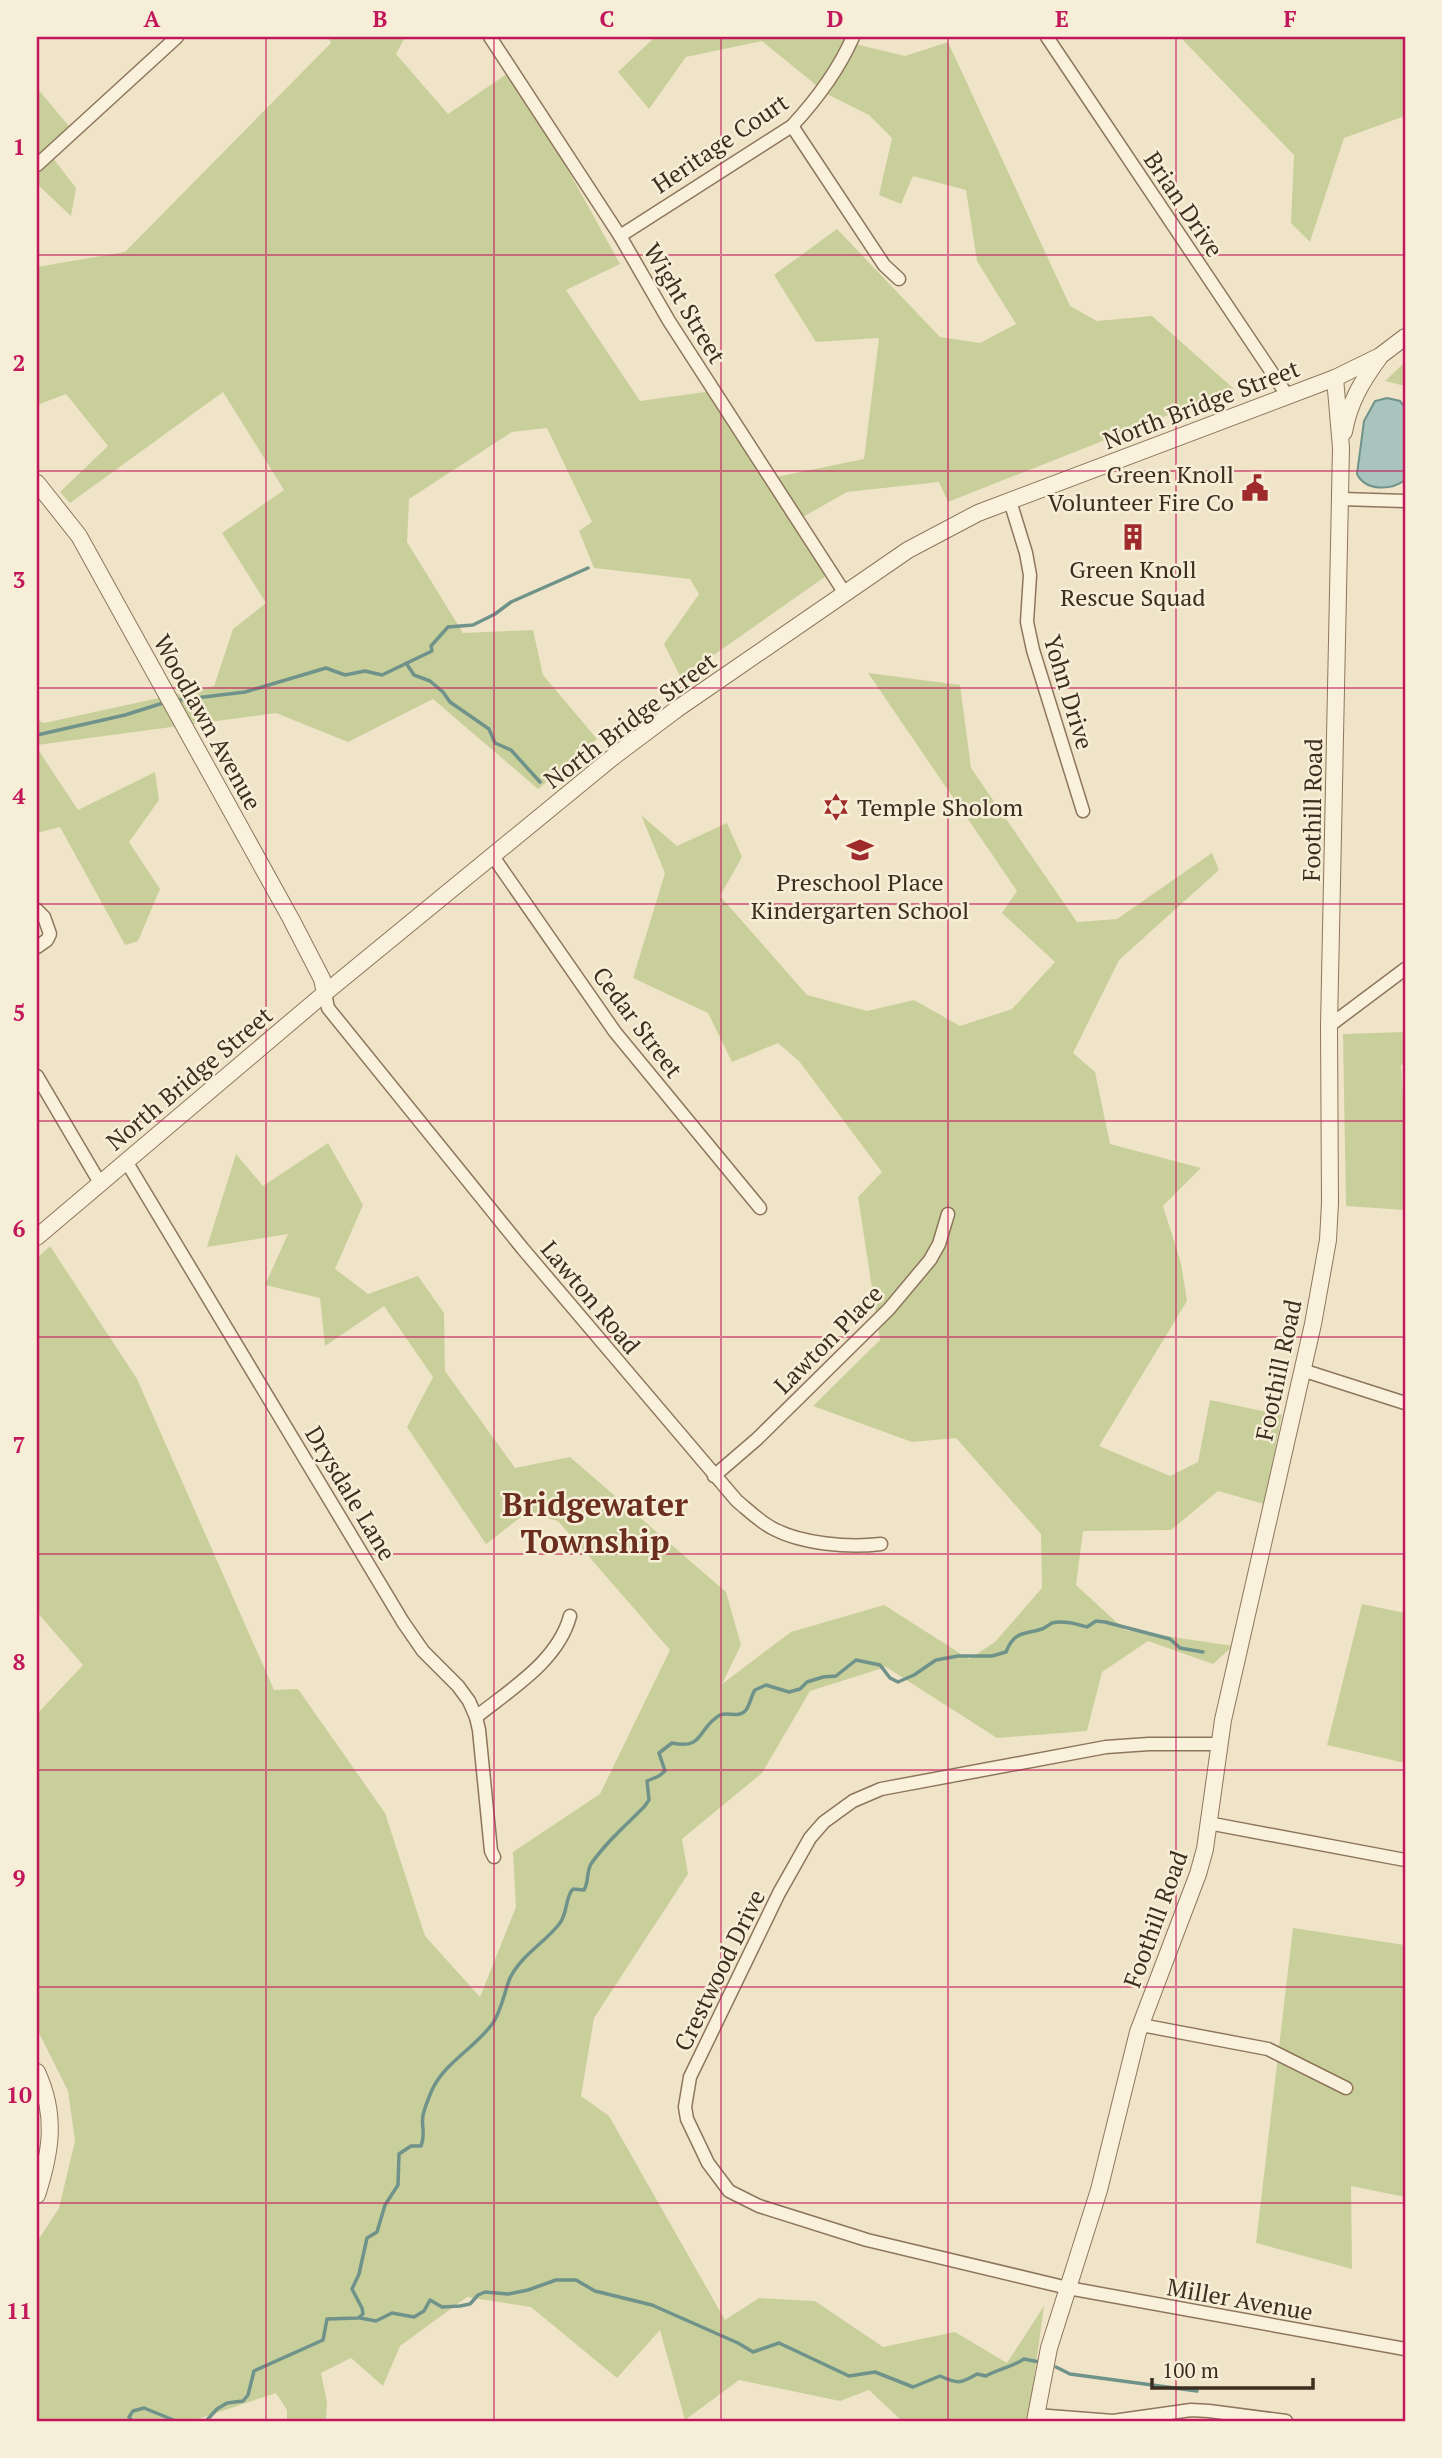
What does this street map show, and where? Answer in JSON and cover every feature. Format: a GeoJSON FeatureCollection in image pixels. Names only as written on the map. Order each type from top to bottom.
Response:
{"type":"FeatureCollection","features":[{"type":"Feature","properties":{"kind":"street"},"geometry":{"type":"LineString","coordinates":[[37,165],[177,37]]}},
{"type":"Feature","properties":{"kind":"street","name":"Heritage Court"},"geometry":{"type":"LineString","coordinates":[[620,236],[792,126],[831,77],[853,37]]}},
{"type":"Feature","properties":{"kind":"street","name":"Brian Drive"},"geometry":{"type":"LineString","coordinates":[[1047,37],[1287,395]]}},
{"type":"Feature","properties":{"kind":"street","name":"Wight Street"},"geometry":{"type":"LineString","coordinates":[[493,38],[620,236],[667,318],[844,592]]}},
{"type":"Feature","properties":{"kind":"street"},"geometry":{"type":"LineString","coordinates":[[792,126],[884,265],[898,279]]}},
{"type":"Feature","properties":{"kind":"street"},"geometry":{"type":"LineString","coordinates":[[1335,378],[1380,356],[1405,337]]}},
{"type":"Feature","properties":{"kind":"street"},"geometry":{"type":"LineString","coordinates":[[1341,448],[1352,404],[1380,356]]}},
{"type":"Feature","properties":{"kind":"street","name":"North Bridge Street"},"geometry":{"type":"LineString","coordinates":[[37,1237],[492,855],[677,709],[844,592],[908,550],[978,513],[1335,378]]}},
{"type":"Feature","properties":{"kind":"street","name":"Foothill Road"},"geometry":{"type":"LineString","coordinates":[[1035,2418],[1049,2348],[1099,2190],[1141,2025],[1198,1874],[1219,1744],[1328,1240],[1329,1026],[1341,448],[1335,378]]}},
{"type":"Feature","properties":{"kind":"street","name":"Woodlawn Avenue"},"geometry":{"type":"LineString","coordinates":[[37,483],[79,536],[291,919],[322,979],[325,993]]}},
{"type":"Feature","properties":{"kind":"street"},"geometry":{"type":"LineString","coordinates":[[1340,499],[1405,501]]}},
{"type":"Feature","properties":{"kind":"street","name":"Yohn Drive"},"geometry":{"type":"LineString","coordinates":[[1010,502],[1026,553],[1030,584],[1027,622],[1031,641],[1083,811]]}},
{"type":"Feature","properties":{"kind":"street","name":"Cedar Street"},"geometry":{"type":"LineString","coordinates":[[492,855],[615,1032],[760,1208]]}},
{"type":"Feature","properties":{"kind":"street"},"geometry":{"type":"LineString","coordinates":[[37,910],[44,917],[50,934],[47,940],[37,947]]}},
{"type":"Feature","properties":{"kind":"street"},"geometry":{"type":"LineString","coordinates":[[1329,1026],[1405,969]]}},
{"type":"Feature","properties":{"kind":"street","name":"Lawton Road"},"geometry":{"type":"LineString","coordinates":[[325,993],[331,1011],[523,1249],[737,1501],[772,1528],[791,1536],[857,1547],[881,1544]]}},
{"type":"Feature","properties":{"kind":"street"},"geometry":{"type":"LineString","coordinates":[[37,1076],[100,1183]]}},
{"type":"Feature","properties":{"kind":"street","name":"Drysdale Lane"},"geometry":{"type":"LineString","coordinates":[[126,1161],[404,1622],[423,1651],[458,1686],[469,1702],[479,1730],[491,1851],[494,1857]]}},
{"type":"Feature","properties":{"kind":"street","name":"Lawton Place"},"geometry":{"type":"LineString","coordinates":[[714,1476],[757,1439],[889,1309],[930,1259],[939,1244],[948,1214]]}},
{"type":"Feature","properties":{"kind":"street"},"geometry":{"type":"LineString","coordinates":[[1302,1370],[1405,1403]]}},
{"type":"Feature","properties":{"kind":"street"},"geometry":{"type":"LineString","coordinates":[[475,1717],[532,1672],[554,1649],[567,1629],[570,1616]]}},
{"type":"Feature","properties":{"kind":"street","name":"Crestwood Drive"},"geometry":{"type":"LineString","coordinates":[[1068,2288],[867,2240],[742,2199],[719,2181],[692,2134],[685,2107],[690,2077],[779,1893],[810,1838],[824,1822],[853,1801],[881,1789],[1075,1751],[1149,1744],[1219,1744]]}},
{"type":"Feature","properties":{"kind":"street"},"geometry":{"type":"LineString","coordinates":[[1208,1824],[1405,1860]]}},
{"type":"Feature","properties":{"kind":"street"},"geometry":{"type":"LineString","coordinates":[[1141,2025],[1268,2049],[1346,2088]]}},
{"type":"Feature","properties":{"kind":"street"},"geometry":{"type":"LineString","coordinates":[[37,2072],[47,2101],[50,2134],[47,2162],[37,2194]]}},
{"type":"Feature","properties":{"kind":"street","name":"Miller Avenue"},"geometry":{"type":"LineString","coordinates":[[1068,2288],[1405,2349]]}},
{"type":"Feature","properties":{"kind":"street"},"geometry":{"type":"LineString","coordinates":[[1035,2418],[1113,2421],[1191,2410],[1286,2421]]}},
{"type":"Feature","properties":{"kind":"green space"},"geometry":{"type":"Polygon","coordinates":[[[328,37],[405,37],[396,54],[448,114],[511,71],[620,264],[566,290],[640,401],[712,391],[766,479],[864,459],[879,338],[816,342],[774,275],[837,229],[940,337],[980,343],[1016,324],[977,261],[966,190],[913,176],[901,204],[879,195],[892,138],[869,115],[827,94],[762,41],[686,57],[649,109],[618,72],[655,37],[851,37],[859,45],[905,56],[948,42],[1070,306],[1097,321],[1152,316],[1234,389],[948,502],[939,482],[847,492],[794,522],[829,574],[681,678],[664,644],[699,594],[690,579],[594,568],[579,531],[592,522],[547,428],[512,432],[409,499],[407,542],[463,633],[533,630],[543,675],[597,739],[538,789],[433,699],[348,742],[276,713],[37,745],[37,720],[44,723],[214,686],[233,629],[266,603],[222,533],[284,490],[223,392],[70,503],[60,492],[108,446],[66,394],[37,405],[37,267],[125,252],[331,43],[328,37]]]}},
{"type":"Feature","properties":{"kind":"green space"},"geometry":{"type":"Polygon","coordinates":[[[1180,37],[1405,37],[1405,116],[1344,138],[1310,242],[1291,223],[1294,155],[1180,37]]]}},
{"type":"Feature","properties":{"kind":"green space"},"geometry":{"type":"Polygon","coordinates":[[[37,88],[73,131],[49,153],[76,188],[71,216],[37,184],[37,88]]]}},
{"type":"Feature","properties":{"kind":"green space"},"geometry":{"type":"Polygon","coordinates":[[[1405,362],[1405,386],[1385,381],[1405,362]]]}},
{"type":"Feature","properties":{"kind":"green space"},"geometry":{"type":"Polygon","coordinates":[[[868,673],[960,685],[971,768],[1077,922],[1117,919],[1212,853],[1219,870],[1119,960],[1073,1053],[1095,1072],[1110,1144],[1201,1168],[1163,1206],[1181,1263],[1187,1301],[1099,1446],[1170,1476],[1198,1462],[1210,1400],[1282,1415],[1264,1504],[1218,1491],[1171,1530],[1083,1531],[1076,1585],[1125,1630],[1233,1646],[1213,1664],[1148,1641],[1102,1672],[1087,1731],[997,1738],[886,1667],[810,1691],[762,1773],[682,1839],[688,1874],[594,2018],[581,2096],[609,2116],[725,2320],[759,2298],[815,2301],[883,2347],[955,2332],[1007,2363],[1044,2306],[1028,2421],[902,2421],[869,2390],[840,2401],[739,2380],[685,2420],[660,2330],[617,2378],[531,2307],[467,2297],[400,2346],[383,2386],[351,2358],[321,2373],[327,2402],[326,2421],[287,2421],[287,2410],[276,2393],[192,2421],[37,2421],[37,2242],[59,2208],[75,2141],[68,2091],[37,2029],[37,1714],[83,1665],[37,1612],[37,1258],[50,1246],[137,1379],[274,1690],[298,1689],[385,1813],[425,1936],[480,1997],[516,1907],[513,1852],[600,1794],[670,1650],[558,1521],[526,1513],[486,1544],[407,1427],[433,1377],[384,1306],[325,1346],[320,1298],[265,1285],[288,1234],[207,1247],[236,1154],[263,1186],[328,1143],[363,1205],[335,1269],[368,1294],[418,1276],[444,1313],[445,1371],[515,1468],[570,1457],[726,1592],[741,1645],[722,1684],[791,1632],[884,1605],[969,1659],[995,1642],[1042,1588],[1041,1534],[956,1438],[912,1442],[813,1406],[880,1340],[858,1197],[882,1172],[799,1061],[778,1043],[732,1062],[708,1013],[633,978],[665,873],[641,815],[677,846],[727,823],[742,857],[720,896],[807,995],[867,1011],[914,1000],[960,1026],[1012,1009],[1055,962],[1002,913],[1017,891],[868,673]]]}},
{"type":"Feature","properties":{"kind":"green space"},"geometry":{"type":"Polygon","coordinates":[[[37,748],[78,810],[155,772],[159,800],[129,842],[160,889],[138,941],[125,945],[60,827],[37,833],[37,748]]]}},
{"type":"Feature","properties":{"kind":"green space"},"geometry":{"type":"Polygon","coordinates":[[[1405,1032],[1405,1065],[1401,1065],[1405,1126],[1405,1210],[1346,1206],[1343,1034],[1405,1032]]]}},
{"type":"Feature","properties":{"kind":"green space"},"geometry":{"type":"Polygon","coordinates":[[[1362,1604],[1405,1613],[1405,1763],[1327,1745],[1362,1604]]]}},
{"type":"Feature","properties":{"kind":"green space"},"geometry":{"type":"Polygon","coordinates":[[[1293,1928],[1405,1945],[1405,2197],[1351,2186],[1352,2269],[1256,2243],[1293,1928]]]}},
{"type":"Feature","properties":{"kind":"water"},"geometry":{"type":"Polygon","coordinates":[[[1387,398],[1400,401],[1405,408],[1405,480],[1380,488],[1366,484],[1357,474],[1364,421],[1375,401],[1387,398]]]}},
{"type":"Feature","properties":{"kind":"waterway"},"geometry":{"type":"LineString","coordinates":[[179,700],[245,692],[326,668],[345,675],[365,671],[382,675],[432,651],[431,646],[448,627],[473,625],[511,602],[588,568]]}},
{"type":"Feature","properties":{"kind":"waterway"},"geometry":{"type":"LineString","coordinates":[[406,663],[414,675],[430,681],[450,702],[489,729],[495,743],[511,750],[540,782]]}},
{"type":"Feature","properties":{"kind":"waterway"},"geometry":{"type":"LineString","coordinates":[[37,735],[125,715],[163,703]]}},
{"type":"Feature","properties":{"kind":"waterway"},"geometry":{"type":"LineString","coordinates":[[206,2421],[227,2403],[243,2401],[248,2395],[254,2371],[323,2340],[327,2319],[358,2318],[363,2314],[352,2289],[359,2274],[367,2238],[377,2232],[385,2205],[398,2185],[399,2154],[411,2146],[421,2146],[423,2115],[432,2090],[444,2071],[493,2023],[515,1970],[560,1923],[570,1892],[573,1889],[584,1890],[589,1867],[649,1800],[647,1781],[665,1771],[659,1753],[672,1743],[696,1741],[720,1715],[743,1713],[755,1690],[766,1685],[789,1692],[800,1689],[807,1682],[836,1676],[856,1660],[880,1665],[890,1678],[898,1682],[936,1660],[958,1656],[992,1656],[1006,1652],[1017,1637],[1056,1622],[1087,1627],[1096,1621],[1105,1622],[1170,1639],[1180,1648],[1203,1652]]}},
{"type":"Feature","properties":{"kind":"waterway"},"geometry":{"type":"LineString","coordinates":[[360,2318],[376,2321],[392,2313],[414,2317],[424,2311],[430,2300],[442,2307],[460,2306],[470,2304],[485,2292],[508,2294],[556,2280],[576,2280],[595,2291],[652,2305],[753,2352],[779,2343],[849,2376],[875,2372],[913,2387],[940,2376],[959,2382],[977,2374],[986,2376],[1024,2359],[1039,2362]]}},
{"type":"Feature","properties":{"kind":"waterway"},"geometry":{"type":"LineString","coordinates":[[1056,2367],[1070,2374],[1197,2391]]}},
{"type":"Feature","properties":{"kind":"waterway"},"geometry":{"type":"LineString","coordinates":[[132,2421],[129,2417],[133,2411],[144,2408],[176,2421]]}},
{"type":"Feature","properties":{"kind":"place","name":"Green Knoll Volunteer Fire Co"},"geometry":{"type":"Point","coordinates":[1255,488]}},
{"type":"Feature","properties":{"kind":"place","name":"Green Knoll Rescue Squad"},"geometry":{"type":"Point","coordinates":[1133,537]}},
{"type":"Feature","properties":{"kind":"place","name":"Temple Sholom"},"geometry":{"type":"Point","coordinates":[836,807]}},
{"type":"Feature","properties":{"kind":"place","name":"Preschool Place Kindergarten School"},"geometry":{"type":"Point","coordinates":[860,850]}},
{"type":"Feature","properties":{"kind":"district","name":"Bridgewater Township"},"geometry":{"type":"Point","coordinates":[595,1522]}}]}
